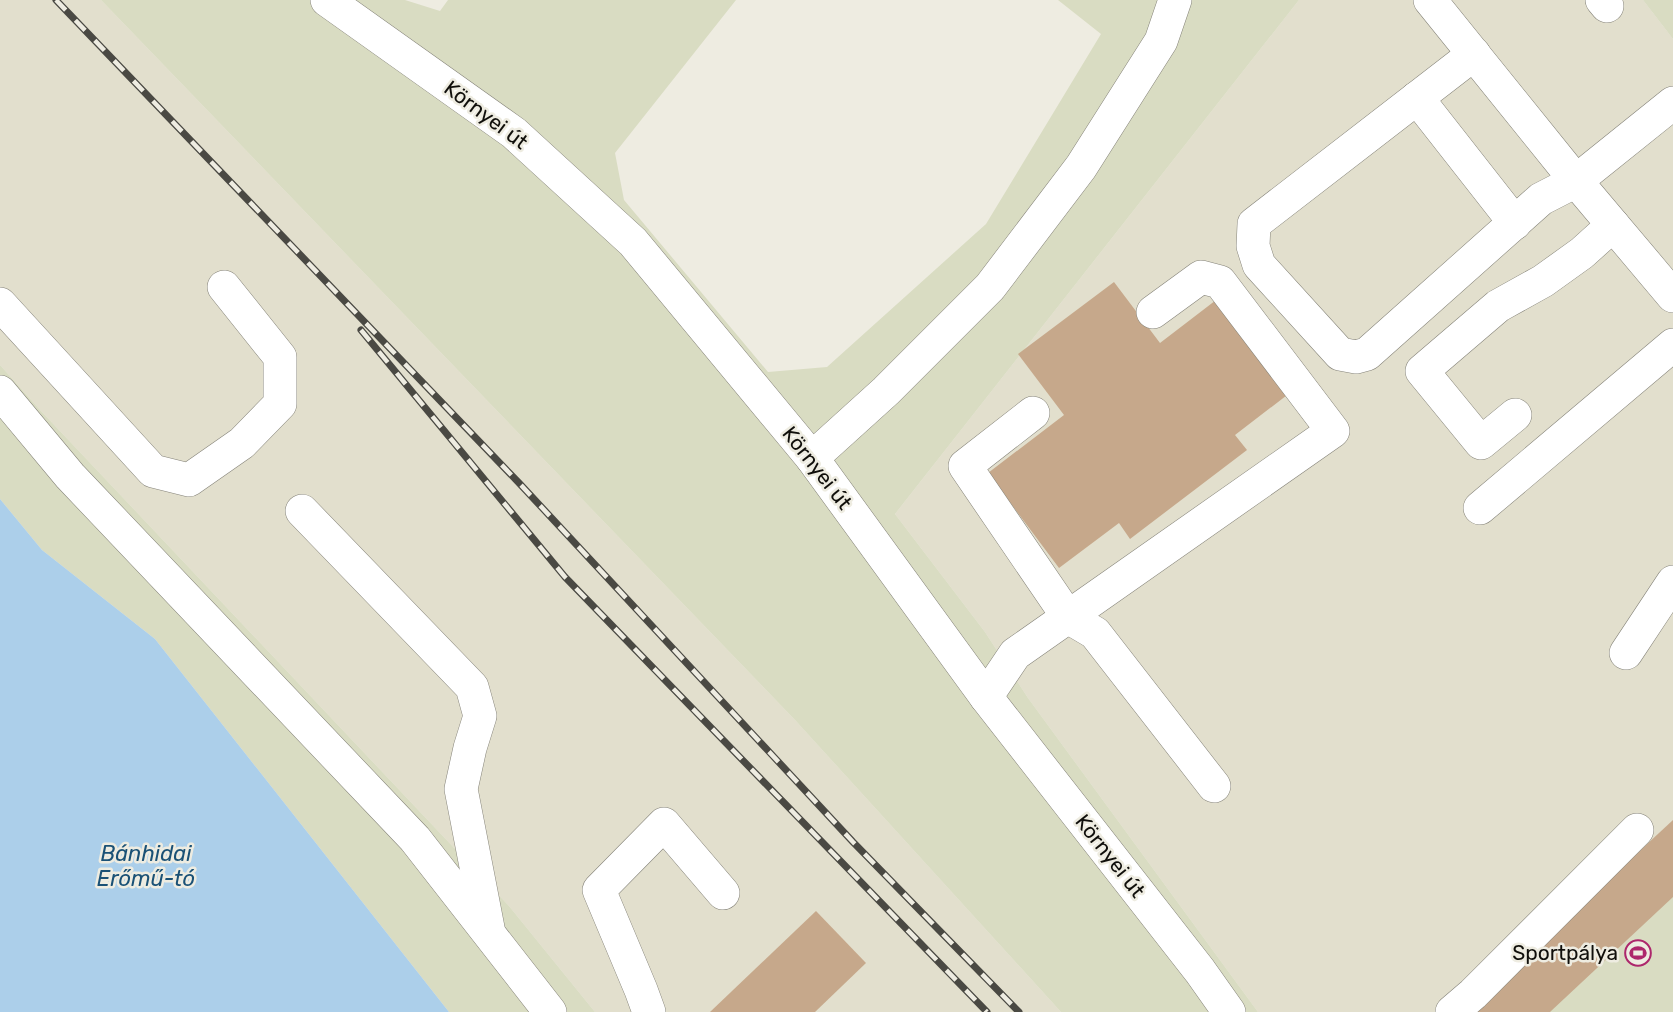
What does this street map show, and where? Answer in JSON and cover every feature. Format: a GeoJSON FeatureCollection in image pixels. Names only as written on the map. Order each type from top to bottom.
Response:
{"type":"FeatureCollection","features":[{"type":"Feature","properties":{"kind":"street","name":"Környei út"},"geometry":{"type":"LineString","coordinates":[[327,0],[514,133],[633,242],[812,458],[986,697],[1200,971],[1229,1012]]}},
{"type":"Feature","properties":{"kind":"street"},"geometry":{"type":"LineString","coordinates":[[812,458],[886,391],[990,287],[1087,157],[1161,41],[1174,0]]}},
{"type":"Feature","properties":{"kind":"street"},"geometry":{"type":"LineString","coordinates":[[1440,4],[1474,54],[1576,181],[1673,296]]}},
{"type":"Feature","properties":{"kind":"street"},"geometry":{"type":"LineString","coordinates":[[1474,54],[1254,224],[1253,246],[1259,265],[1340,354],[1356,357],[1367,354],[1541,199],[1576,181],[1673,103]]}},
{"type":"Feature","properties":{"kind":"street"},"geometry":{"type":"LineString","coordinates":[[1417,98],[1515,222]]}},
{"type":"Feature","properties":{"kind":"street"},"geometry":{"type":"LineString","coordinates":[[1515,415],[1481,443],[1422,371],[1497,306],[1543,281],[1582,253],[1613,225]]}},
{"type":"Feature","properties":{"kind":"street"},"geometry":{"type":"LineString","coordinates":[[986,697],[1015,654],[1333,431],[1220,282],[1201,277],[1153,312]]}},
{"type":"Feature","properties":{"kind":"street"},"geometry":{"type":"LineString","coordinates":[[0,304],[153,471],[189,480],[242,443],[280,404],[280,357],[224,287]]}},
{"type":"Feature","properties":{"kind":"street"},"geometry":{"type":"LineString","coordinates":[[1480,508],[1673,345]]}},
{"type":"Feature","properties":{"kind":"street"},"geometry":{"type":"LineString","coordinates":[[0,392],[70,476],[415,839],[550,1012]]}},
{"type":"Feature","properties":{"kind":"street"},"geometry":{"type":"LineString","coordinates":[[1033,413],[965,466],[1068,617],[1095,633],[1214,786]]}},
{"type":"Feature","properties":{"kind":"street"},"geometry":{"type":"LineString","coordinates":[[302,511],[472,687],[480,716],[461,789],[489,933]]}},
{"type":"Feature","properties":{"kind":"street"},"geometry":{"type":"LineString","coordinates":[[1626,653],[1673,582]]}},
{"type":"Feature","properties":{"kind":"street"},"geometry":{"type":"LineString","coordinates":[[648,1012],[599,890],[664,824],[723,893]]}},
{"type":"Feature","properties":{"kind":"street"},"geometry":{"type":"LineString","coordinates":[[1452,1012],[1473,994],[1637,830]]}},
{"type":"Feature","properties":{"kind":"shaded area"},"geometry":{"type":"Polygon","coordinates":[[[0,0],[101,0],[795,720],[1061,1012],[595,1012],[509,906],[0,365],[0,0]]]}},
{"type":"Feature","properties":{"kind":"shaded area"},"geometry":{"type":"Polygon","coordinates":[[[1299,0],[1643,0],[1673,39],[1673,893],[1534,1012],[1258,1012],[1028,698],[985,632],[895,514],[1299,0]]]}},
{"type":"Feature","properties":{"kind":"green space"},"geometry":{"type":"Polygon","coordinates":[[[101,0],[405,0],[440,11],[448,0],[736,0],[615,153],[624,200],[768,372],[827,367],[986,224],[1101,34],[1058,0],[1299,0],[895,514],[985,632],[1028,698],[1258,1012],[1061,1012],[795,720],[101,0]]]}},
{"type":"Feature","properties":{"kind":"green space"},"geometry":{"type":"Polygon","coordinates":[[[1643,0],[1673,0],[1673,39],[1643,0]]]}},
{"type":"Feature","properties":{"kind":"green space"},"geometry":{"type":"Polygon","coordinates":[[[0,365],[509,906],[595,1012],[449,1012],[155,639],[42,550],[0,499],[0,365]]]}},
{"type":"Feature","properties":{"kind":"green space","name":"Sportpálya"},"geometry":{"type":"Polygon","coordinates":[[[1673,893],[1673,1012],[1534,1012],[1673,893]]]}},
{"type":"Feature","properties":{"kind":"water","name":"Bánhidai Erőmű-tó"},"geometry":{"type":"Polygon","coordinates":[[[0,499],[42,550],[155,639],[449,1012],[0,1012],[0,499]]]}},
{"type":"Feature","properties":{"kind":"building"},"geometry":{"type":"Polygon","coordinates":[[[1114,282],[1160,343],[1220,297],[1291,392],[1235,435],[1247,450],[1130,539],[1119,523],[1059,568],[988,473],[1064,415],[1018,354],[1114,282]]]}},
{"type":"Feature","properties":{"kind":"building"},"geometry":{"type":"Polygon","coordinates":[[[1673,820],[1673,897],[1550,1012],[1466,1012],[1673,820]]]}},
{"type":"Feature","properties":{"kind":"building"},"geometry":{"type":"Polygon","coordinates":[[[816,911],[866,963],[815,1012],[710,1012],[816,911]]]}},
{"type":"Feature","properties":{"kind":"railway"},"geometry":{"type":"LineString","coordinates":[[56,0],[520,484],[853,842],[1019,1012]]}},
{"type":"Feature","properties":{"kind":"railway"},"geometry":{"type":"LineString","coordinates":[[361,330],[565,577],[987,1012]]}},
{"type":"Feature","properties":{"kind":"place","name":"Sportpálya"},"geometry":{"type":"Point","coordinates":[1638,953]}}]}
